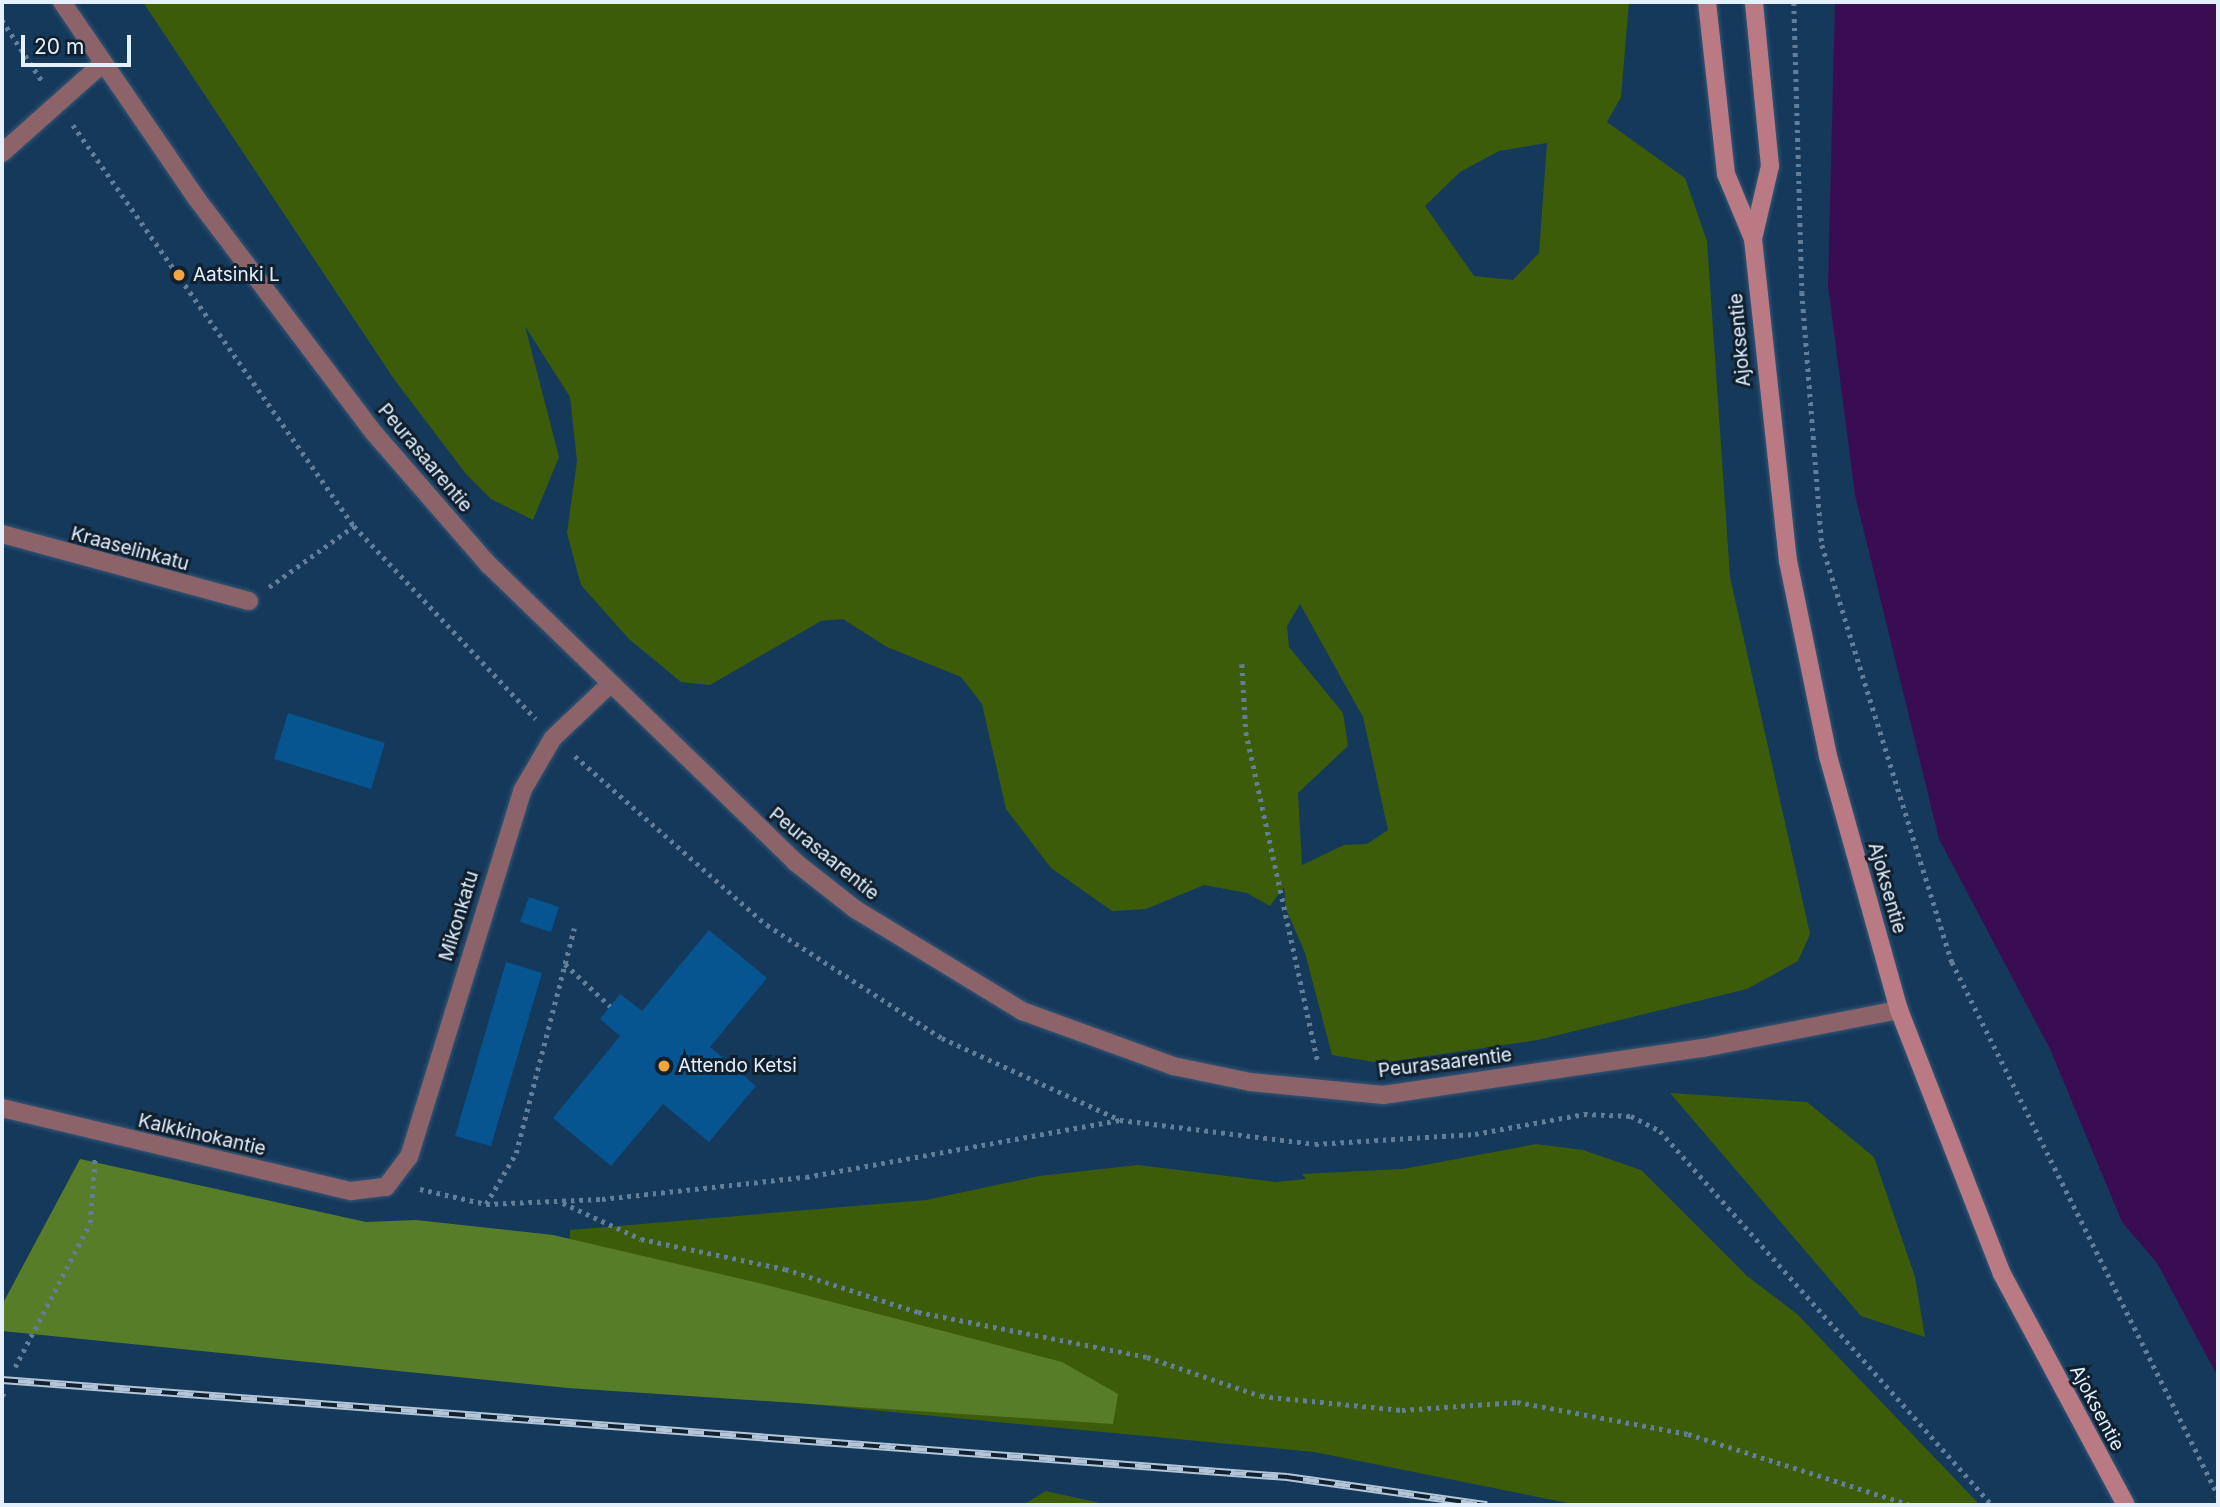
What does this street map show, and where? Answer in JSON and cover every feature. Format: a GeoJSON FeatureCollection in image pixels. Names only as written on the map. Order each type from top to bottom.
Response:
{"type":"FeatureCollection","features":[{"type":"Feature","properties":{"kind":"main road","name":"Ajoksentie"},"geometry":{"type":"LineString","coordinates":[[1707,2],[1726,174],[1753,239],[1788,561],[1828,756],[1899,1010],[2002,1274],[2126,1505]]}},
{"type":"Feature","properties":{"kind":"main road","name":"Ajoksentie"},"geometry":{"type":"LineString","coordinates":[[1753,239],[1770,166],[1754,2]]}},
{"type":"Feature","properties":{"kind":"street","name":"Peurasaarentie"},"geometry":{"type":"LineString","coordinates":[[62,2],[197,199],[374,433],[488,564],[608,686],[815,878],[1022,1011],[1173,1066],[1324,1091],[1383,1095],[1703,1048],[1899,1010]]}},
{"type":"Feature","properties":{"kind":"street"},"geometry":{"type":"LineString","coordinates":[[2,153],[56,101],[103,63]]}},
{"type":"Feature","properties":{"kind":"street","name":"Kraaselinkatu"},"geometry":{"type":"LineString","coordinates":[[2,534],[249,601]]}},
{"type":"Feature","properties":{"kind":"street","name":"Mikonkatu"},"geometry":{"type":"LineString","coordinates":[[392,1182],[409,1157],[510,818],[553,738],[608,686]]}},
{"type":"Feature","properties":{"kind":"street","name":"Kalkkinokantie"},"geometry":{"type":"LineString","coordinates":[[2,1108],[97,1133],[351,1191],[377,1191],[392,1182]]}},
{"type":"Feature","properties":{"kind":"path"},"geometry":{"type":"LineString","coordinates":[[1794,2],[1802,292],[1822,545],[1952,962],[2218,1495]]}},
{"type":"Feature","properties":{"kind":"path"},"geometry":{"type":"LineString","coordinates":[[2,20],[354,526],[553,738],[767,925],[942,1038],[1120,1120]]}},
{"type":"Feature","properties":{"kind":"path"},"geometry":{"type":"LineString","coordinates":[[249,601],[354,526]]}},
{"type":"Feature","properties":{"kind":"path"},"geometry":{"type":"LineString","coordinates":[[1242,664],[1246,732],[1324,1091]]}},
{"type":"Feature","properties":{"kind":"path"},"geometry":{"type":"LineString","coordinates":[[486,1204],[516,1153],[574,928]]}},
{"type":"Feature","properties":{"kind":"path"},"geometry":{"type":"LineString","coordinates":[[565,964],[610,1006]]}},
{"type":"Feature","properties":{"kind":"path"},"geometry":{"type":"LineString","coordinates":[[392,1182],[486,1204],[562,1203],[806,1177],[1120,1120],[1315,1144],[1475,1134],[1584,1114],[1631,1116],[1660,1130],[1992,1505]]}},
{"type":"Feature","properties":{"kind":"path"},"geometry":{"type":"LineString","coordinates":[[15,1367],[90,1223],[97,1133]]}},
{"type":"Feature","properties":{"kind":"path"},"geometry":{"type":"LineString","coordinates":[[562,1203],[641,1239],[785,1269],[918,1312],[1147,1357],[1261,1396],[1402,1410],[1517,1402],[1688,1434],[1912,1505]]}},
{"type":"Feature","properties":{"kind":"green space"},"geometry":{"type":"Polygon","coordinates":[[[143,2],[1629,2],[1621,97],[1607,122],[1685,178],[1707,241],[1730,577],[1810,934],[1798,961],[1747,989],[1538,1040],[1380,1063],[1332,1055],[1305,953],[1286,909],[1284,887],[1270,906],[1247,893],[1204,885],[1146,909],[1112,911],[1051,868],[1006,809],[982,704],[961,677],[887,647],[843,619],[821,621],[710,685],[681,682],[629,639],[581,585],[567,533],[577,461],[570,397],[525,326],[559,457],[533,520],[491,499],[466,474],[394,379],[143,2]],[[1547,143],[1499,151],[1460,172],[1425,206],[1474,276],[1513,280],[1539,253],[1547,143]],[[1300,604],[1287,626],[1289,647],[1343,713],[1348,746],[1298,793],[1302,865],[1344,845],[1367,844],[1388,830],[1363,717],[1300,604]]]}},
{"type":"Feature","properties":{"kind":"green space"},"geometry":{"type":"Polygon","coordinates":[[[1670,1093],[1807,1102],[1874,1157],[1915,1277],[1925,1337],[1861,1316],[1670,1093]]]}},
{"type":"Feature","properties":{"kind":"green space"},"geometry":{"type":"Polygon","coordinates":[[[1536,1144],[1583,1150],[1641,1170],[1747,1276],[1797,1314],[1980,1505],[1578,1505],[1314,1452],[566,1381],[570,1230],[926,1200],[1039,1176],[1138,1165],[1276,1182],[1306,1179],[1302,1174],[1403,1169],[1536,1144]]]}},
{"type":"Feature","properties":{"kind":"green space"},"geometry":{"type":"Polygon","coordinates":[[[80,1159],[366,1222],[416,1220],[553,1235],[763,1284],[1062,1362],[1118,1394],[1113,1424],[568,1388],[2,1331],[2,1305],[80,1159]]]}},
{"type":"Feature","properties":{"kind":"green space"},"geometry":{"type":"Polygon","coordinates":[[[1046,1491],[1109,1505],[1023,1505],[1046,1491]]]}},
{"type":"Feature","properties":{"kind":"shaded area"},"geometry":{"type":"Polygon","coordinates":[[[1835,2],[2218,2],[2218,1377],[2157,1263],[2122,1222],[2050,1049],[1939,839],[1855,495],[1828,286],[1835,2]]]}},
{"type":"Feature","properties":{"kind":"building"},"geometry":{"type":"Polygon","coordinates":[[[288,713],[385,743],[371,789],[274,759],[288,713]]]}},
{"type":"Feature","properties":{"kind":"building"},"geometry":{"type":"Polygon","coordinates":[[[529,897],[559,907],[551,932],[520,922],[529,897]]]}},
{"type":"Feature","properties":{"kind":"building","name":"Attendo Ketsi"},"geometry":{"type":"Polygon","coordinates":[[[709,930],[767,978],[710,1047],[756,1086],[709,1142],[663,1104],[611,1166],[553,1118],[620,1036],[600,1019],[620,994],[642,1011],[709,930]]]}},
{"type":"Feature","properties":{"kind":"building"},"geometry":{"type":"Polygon","coordinates":[[[506,962],[542,973],[491,1146],[455,1136],[506,962]]]}},
{"type":"Feature","properties":{"kind":"railway"},"geometry":{"type":"LineString","coordinates":[[2,1380],[1287,1477],[1487,1505]]}},
{"type":"Feature","properties":{"kind":"place","name":"Aatsinki L"},"geometry":{"type":"Point","coordinates":[179,275]}},
{"type":"Feature","properties":{"kind":"place","name":"Attendo Ketsi"},"geometry":{"type":"Point","coordinates":[664,1066]}}]}
